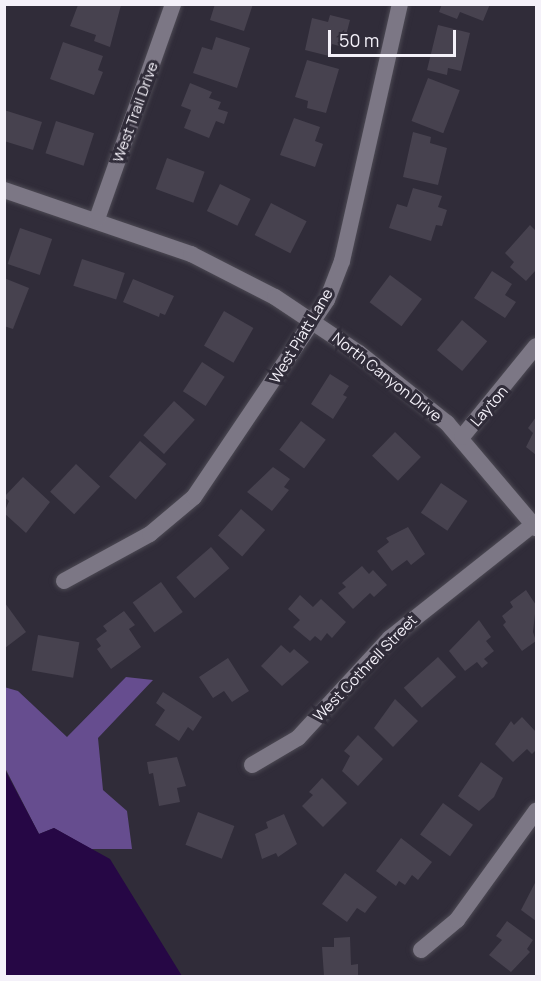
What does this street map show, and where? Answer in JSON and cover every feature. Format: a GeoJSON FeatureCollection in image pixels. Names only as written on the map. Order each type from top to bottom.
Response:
{"type":"FeatureCollection","features":[{"type":"Feature","properties":{"kind":"street","name":"West Trail Drive"},"geometry":{"type":"LineString","coordinates":[[97,219],[173,4]]}},
{"type":"Feature","properties":{"kind":"street","name":"West Piatt Lane"},"geometry":{"type":"LineString","coordinates":[[64,581],[150,534],[194,498],[313,322],[342,261],[400,4]]}},
{"type":"Feature","properties":{"kind":"street","name":"North Canyon Drive"},"geometry":{"type":"LineString","coordinates":[[4,190],[97,219],[222,268],[313,322],[359,353],[462,437],[535,526]]}},
{"type":"Feature","properties":{"kind":"street","name":"Layton"},"geometry":{"type":"LineString","coordinates":[[462,437],[517,374],[537,346]]}},
{"type":"Feature","properties":{"kind":"street","name":"West Cothrell Street"},"geometry":{"type":"LineString","coordinates":[[252,765],[298,738],[390,638],[535,526]]}},
{"type":"Feature","properties":{"kind":"street"},"geometry":{"type":"LineString","coordinates":[[421,950],[457,920],[537,811]]}},
{"type":"Feature","properties":{"kind":"shaded area"},"geometry":{"type":"Polygon","coordinates":[[[126,677],[153,680],[98,738],[103,790],[127,811],[132,849],[91,849],[54,828],[39,834],[5,768],[4,687],[18,691],[67,737],[126,677]]]}},
{"type":"Feature","properties":{"kind":"shaded area"},"geometry":{"type":"Polygon","coordinates":[[[4,768],[39,834],[54,828],[110,859],[182,976],[5,976],[4,768]]]}},
{"type":"Feature","properties":{"kind":"building"},"geometry":{"type":"Polygon","coordinates":[[[215,4],[253,4],[244,31],[210,20],[215,4]]]}},
{"type":"Feature","properties":{"kind":"building"},"geometry":{"type":"Polygon","coordinates":[[[442,4],[490,4],[483,21],[460,12],[457,19],[439,12],[442,4]]]}},
{"type":"Feature","properties":{"kind":"building"},"geometry":{"type":"Polygon","coordinates":[[[78,5],[121,5],[110,47],[94,41],[96,35],[70,26],[78,5]]]}},
{"type":"Feature","properties":{"kind":"building"},"geometry":{"type":"Polygon","coordinates":[[[330,15],[350,20],[343,47],[332,44],[329,56],[305,50],[312,18],[328,22],[330,15]]]}},
{"type":"Feature","properties":{"kind":"building"},"geometry":{"type":"Polygon","coordinates":[[[438,25],[470,33],[461,71],[448,68],[447,75],[427,70],[438,25]]]}},
{"type":"Feature","properties":{"kind":"building"},"geometry":{"type":"Polygon","coordinates":[[[216,37],[250,48],[237,88],[193,73],[202,47],[212,50],[216,37]]]}},
{"type":"Feature","properties":{"kind":"building"},"geometry":{"type":"Polygon","coordinates":[[[63,42],[103,56],[98,70],[103,72],[94,95],[50,79],[63,42]]]}},
{"type":"Feature","properties":{"kind":"building"},"geometry":{"type":"Polygon","coordinates":[[[307,60],[339,69],[326,113],[307,108],[308,101],[295,97],[307,60]]]}},
{"type":"Feature","properties":{"kind":"building"},"geometry":{"type":"Polygon","coordinates":[[[428,78],[460,90],[443,133],[412,121],[428,78]]]}},
{"type":"Feature","properties":{"kind":"building"},"geometry":{"type":"Polygon","coordinates":[[[190,83],[212,92],[209,98],[221,102],[218,109],[228,112],[224,124],[216,121],[209,138],[184,128],[191,110],[181,106],[190,83]]]}},
{"type":"Feature","properties":{"kind":"building"},"geometry":{"type":"Polygon","coordinates":[[[4,110],[42,122],[33,150],[4,141],[4,110]]]}},
{"type":"Feature","properties":{"kind":"building"},"geometry":{"type":"Polygon","coordinates":[[[294,118],[320,127],[315,141],[323,144],[315,167],[280,155],[294,118]]]}},
{"type":"Feature","properties":{"kind":"building"},"geometry":{"type":"Polygon","coordinates":[[[56,121],[94,133],[84,166],[45,153],[56,121]]]}},
{"type":"Feature","properties":{"kind":"building"},"geometry":{"type":"Polygon","coordinates":[[[413,132],[431,137],[430,143],[447,148],[438,185],[403,177],[413,132]]]}},
{"type":"Feature","properties":{"kind":"building"},"geometry":{"type":"Polygon","coordinates":[[[167,158],[205,172],[193,203],[156,189],[167,158]]]}},
{"type":"Feature","properties":{"kind":"building"},"geometry":{"type":"Polygon","coordinates":[[[220,184],[251,199],[237,226],[207,211],[220,184]]]}},
{"type":"Feature","properties":{"kind":"building"},"geometry":{"type":"Polygon","coordinates":[[[413,188],[442,196],[438,207],[447,210],[442,226],[436,225],[431,241],[389,228],[397,204],[407,207],[413,188]]]}},
{"type":"Feature","properties":{"kind":"building"},"geometry":{"type":"Polygon","coordinates":[[[271,203],[307,221],[290,253],[255,235],[271,203]]]}},
{"type":"Feature","properties":{"kind":"building"},"geometry":{"type":"Polygon","coordinates":[[[530,225],[536,231],[536,270],[526,281],[510,267],[514,262],[505,253],[530,225]]]}},
{"type":"Feature","properties":{"kind":"building"},"geometry":{"type":"Polygon","coordinates":[[[20,228],[52,239],[40,275],[8,264],[20,228]]]}},
{"type":"Feature","properties":{"kind":"building"},"geometry":{"type":"Polygon","coordinates":[[[82,259],[125,273],[116,300],[73,286],[82,259]]]}},
{"type":"Feature","properties":{"kind":"building"},"geometry":{"type":"Polygon","coordinates":[[[492,271],[512,284],[505,295],[516,302],[505,318],[474,298],[492,271]]]}},
{"type":"Feature","properties":{"kind":"building"},"geometry":{"type":"Polygon","coordinates":[[[390,275],[422,299],[401,326],[370,302],[390,275]]]}},
{"type":"Feature","properties":{"kind":"building"},"geometry":{"type":"Polygon","coordinates":[[[4,278],[29,288],[13,329],[4,326],[4,278]]]}},
{"type":"Feature","properties":{"kind":"building"},"geometry":{"type":"Polygon","coordinates":[[[133,279],[174,296],[165,315],[160,313],[159,317],[123,302],[133,279]]]}},
{"type":"Feature","properties":{"kind":"building"},"geometry":{"type":"Polygon","coordinates":[[[224,311],[253,328],[233,363],[204,346],[224,311]]]}},
{"type":"Feature","properties":{"kind":"building"},"geometry":{"type":"Polygon","coordinates":[[[462,320],[487,341],[462,371],[437,350],[462,320]]]}},
{"type":"Feature","properties":{"kind":"building"},"geometry":{"type":"Polygon","coordinates":[[[202,362],[225,377],[206,406],[183,391],[202,362]]]}},
{"type":"Feature","properties":{"kind":"building"},"geometry":{"type":"Polygon","coordinates":[[[330,374],[349,386],[343,395],[347,397],[333,419],[311,404],[330,374]]]}},
{"type":"Feature","properties":{"kind":"building"},"geometry":{"type":"Polygon","coordinates":[[[174,401],[195,420],[164,454],[143,435],[174,401]]]}},
{"type":"Feature","properties":{"kind":"building"},"geometry":{"type":"Polygon","coordinates":[[[536,417],[536,455],[526,447],[533,433],[528,428],[536,417]]]}},
{"type":"Feature","properties":{"kind":"building"},"geometry":{"type":"Polygon","coordinates":[[[301,421],[326,440],[304,468],[279,450],[301,421]]]}},
{"type":"Feature","properties":{"kind":"building"},"geometry":{"type":"Polygon","coordinates":[[[395,432],[421,457],[398,481],[372,456],[395,432]]]}},
{"type":"Feature","properties":{"kind":"building"},"geometry":{"type":"Polygon","coordinates":[[[140,441],[166,464],[136,499],[109,476],[140,441]]]}},
{"type":"Feature","properties":{"kind":"building"},"geometry":{"type":"Polygon","coordinates":[[[76,464],[100,487],[74,514],[50,492],[76,464]]]}},
{"type":"Feature","properties":{"kind":"building"},"geometry":{"type":"Polygon","coordinates":[[[273,467],[290,479],[284,487],[289,490],[272,511],[247,492],[273,467]]]}},
{"type":"Feature","properties":{"kind":"building"},"geometry":{"type":"Polygon","coordinates":[[[23,477],[50,502],[26,533],[4,513],[9,501],[4,497],[23,477]]]}},
{"type":"Feature","properties":{"kind":"building"},"geometry":{"type":"Polygon","coordinates":[[[441,483],[468,501],[447,531],[421,513],[441,483]]]}},
{"type":"Feature","properties":{"kind":"building"},"geometry":{"type":"Polygon","coordinates":[[[241,509],[265,530],[242,556],[218,535],[241,509]]]}},
{"type":"Feature","properties":{"kind":"building"},"geometry":{"type":"Polygon","coordinates":[[[408,527],[425,554],[411,565],[407,560],[392,571],[377,551],[389,542],[386,538],[408,527]]]}},
{"type":"Feature","properties":{"kind":"building"},"geometry":{"type":"Polygon","coordinates":[[[211,547],[229,568],[195,598],[176,577],[211,547]]]}},
{"type":"Feature","properties":{"kind":"building"},"geometry":{"type":"Polygon","coordinates":[[[362,566],[369,574],[373,570],[387,585],[374,597],[370,593],[353,609],[338,593],[346,587],[342,583],[362,566]]]}},
{"type":"Feature","properties":{"kind":"building"},"geometry":{"type":"Polygon","coordinates":[[[161,582],[183,612],[154,633],[133,603],[161,582]]]}},
{"type":"Feature","properties":{"kind":"building"},"geometry":{"type":"Polygon","coordinates":[[[526,590],[536,605],[533,632],[536,641],[522,651],[503,625],[506,622],[502,616],[513,607],[510,602],[526,590]]]}},
{"type":"Feature","properties":{"kind":"building"},"geometry":{"type":"Polygon","coordinates":[[[300,595],[313,607],[321,599],[346,622],[332,638],[327,633],[321,641],[315,636],[310,641],[293,627],[300,620],[288,609],[300,595]]]}},
{"type":"Feature","properties":{"kind":"building"},"geometry":{"type":"Polygon","coordinates":[[[5,603],[26,632],[5,648],[5,603]]]}},
{"type":"Feature","properties":{"kind":"building"},"geometry":{"type":"Polygon","coordinates":[[[124,611],[135,625],[129,629],[141,647],[111,669],[97,649],[101,646],[96,639],[107,631],[103,626],[124,611]]]}},
{"type":"Feature","properties":{"kind":"building"},"geometry":{"type":"Polygon","coordinates":[[[479,620],[491,637],[486,641],[494,651],[484,659],[488,663],[482,668],[477,662],[465,671],[449,651],[479,620]]]}},
{"type":"Feature","properties":{"kind":"building"},"geometry":{"type":"Polygon","coordinates":[[[38,635],[79,642],[73,678],[32,670],[38,635]]]}},
{"type":"Feature","properties":{"kind":"building"},"geometry":{"type":"Polygon","coordinates":[[[281,645],[290,653],[294,649],[309,662],[282,686],[261,666],[281,645]]]}},
{"type":"Feature","properties":{"kind":"building"},"geometry":{"type":"Polygon","coordinates":[[[438,657],[456,677],[422,708],[404,688],[438,657]]]}},
{"type":"Feature","properties":{"kind":"building"},"geometry":{"type":"Polygon","coordinates":[[[228,658],[249,691],[232,702],[224,691],[213,698],[199,677],[228,658]]]}},
{"type":"Feature","properties":{"kind":"building"},"geometry":{"type":"Polygon","coordinates":[[[163,692],[202,717],[193,731],[188,727],[179,741],[155,725],[165,710],[156,703],[163,692]]]}},
{"type":"Feature","properties":{"kind":"building"},"geometry":{"type":"Polygon","coordinates":[[[395,699],[418,721],[393,747],[374,728],[395,699]]]}},
{"type":"Feature","properties":{"kind":"building"},"geometry":{"type":"Polygon","coordinates":[[[522,717],[536,732],[536,750],[532,754],[527,749],[513,762],[495,744],[511,721],[514,725],[522,717]]]}},
{"type":"Feature","properties":{"kind":"building"},"geometry":{"type":"Polygon","coordinates":[[[358,735],[383,759],[358,786],[342,771],[350,756],[344,751],[358,735]]]}},
{"type":"Feature","properties":{"kind":"building"},"geometry":{"type":"Polygon","coordinates":[[[177,757],[186,786],[177,788],[180,802],[159,806],[153,773],[149,774],[147,762],[177,757]]]}},
{"type":"Feature","properties":{"kind":"building"},"geometry":{"type":"Polygon","coordinates":[[[481,762],[503,778],[494,797],[479,811],[458,796],[481,762]]]}},
{"type":"Feature","properties":{"kind":"building"},"geometry":{"type":"Polygon","coordinates":[[[322,778],[347,803],[323,827],[302,806],[313,795],[309,792],[322,778]]]}},
{"type":"Feature","properties":{"kind":"building"},"geometry":{"type":"Polygon","coordinates":[[[443,803],[473,825],[450,856],[420,835],[443,803]]]}},
{"type":"Feature","properties":{"kind":"building"},"geometry":{"type":"Polygon","coordinates":[[[198,812],[234,826],[222,859],[185,845],[198,812]]]}},
{"type":"Feature","properties":{"kind":"building"},"geometry":{"type":"Polygon","coordinates":[[[284,814],[297,844],[278,857],[276,853],[262,859],[255,834],[268,828],[266,822],[284,814]]]}},
{"type":"Feature","properties":{"kind":"building"},"geometry":{"type":"Polygon","coordinates":[[[401,838],[432,862],[418,880],[412,875],[405,885],[399,881],[396,886],[376,871],[401,838]]]}},
{"type":"Feature","properties":{"kind":"building"},"geometry":{"type":"Polygon","coordinates":[[[345,873],[377,897],[365,913],[357,908],[347,922],[322,904],[345,873]]]}},
{"type":"Feature","properties":{"kind":"building"},"geometry":{"type":"Polygon","coordinates":[[[536,881],[536,921],[521,910],[536,881]]]}},
{"type":"Feature","properties":{"kind":"building"},"geometry":{"type":"Polygon","coordinates":[[[507,921],[533,940],[527,949],[530,952],[511,972],[489,955],[502,940],[496,936],[507,921]]]}},
{"type":"Feature","properties":{"kind":"building"},"geometry":{"type":"Polygon","coordinates":[[[350,937],[351,965],[358,964],[358,976],[324,976],[322,947],[334,947],[334,938],[350,937]]]}}]}
